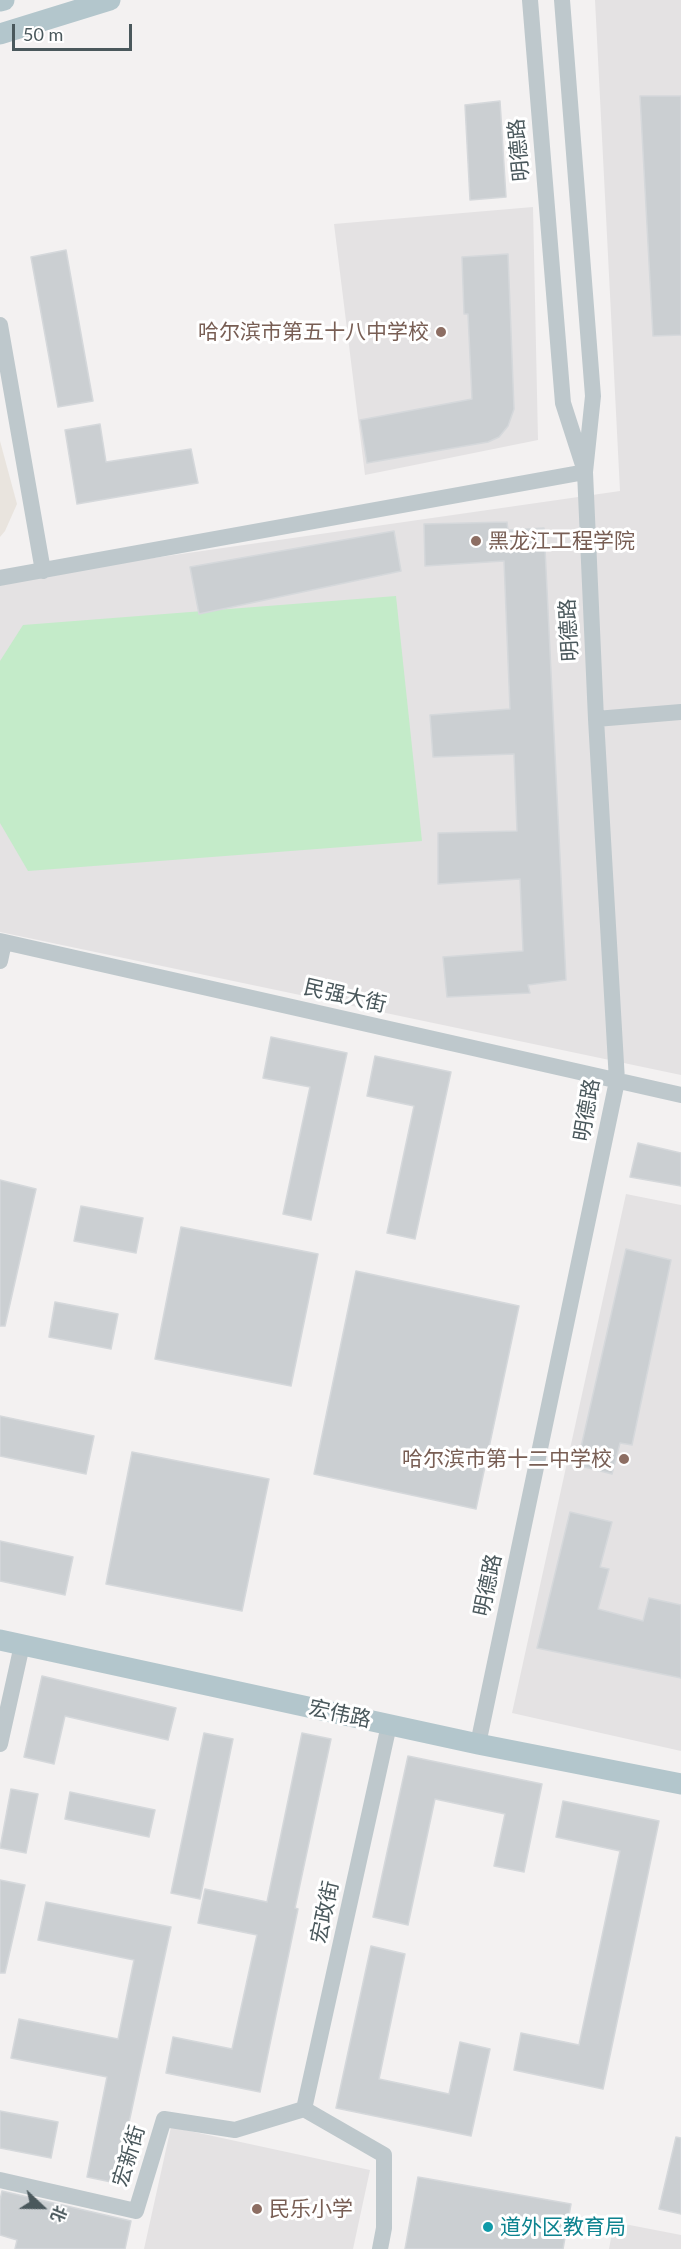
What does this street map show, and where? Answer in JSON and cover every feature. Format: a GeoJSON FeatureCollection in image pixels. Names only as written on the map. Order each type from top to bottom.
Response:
{"type":"FeatureCollection","features":[{"type":"Feature","properties":{"kind":"main road"},"geometry":{"type":"LineString","coordinates":[[0,34],[110,0]]}},
{"type":"Feature","properties":{"kind":"main road","name":"宏伟路"},"geometry":{"type":"LineString","coordinates":[[0,1640],[478,1744],[681,1784]]}},
{"type":"Feature","properties":{"kind":"street","name":"明德路"},"geometry":{"type":"LineString","coordinates":[[530,0],[562,403],[585,472]]}},
{"type":"Feature","properties":{"kind":"street","name":"明德路"},"geometry":{"type":"LineString","coordinates":[[478,1744],[617,1081],[596,719],[585,472],[593,396],[562,0]]}},
{"type":"Feature","properties":{"kind":"street"},"geometry":{"type":"LineString","coordinates":[[0,325],[43,571]]}},
{"type":"Feature","properties":{"kind":"street"},"geometry":{"type":"LineString","coordinates":[[0,578],[585,472]]}},
{"type":"Feature","properties":{"kind":"street"},"geometry":{"type":"LineString","coordinates":[[596,719],[681,712]]}},
{"type":"Feature","properties":{"kind":"street"},"geometry":{"type":"LineString","coordinates":[[0,961],[2,942]]}},
{"type":"Feature","properties":{"kind":"street","name":"民强大街"},"geometry":{"type":"LineString","coordinates":[[2,942],[681,1095]]}},
{"type":"Feature","properties":{"kind":"street"},"geometry":{"type":"LineString","coordinates":[[0,1744],[22,1645]]}},
{"type":"Feature","properties":{"kind":"street","name":"宏政街"},"geometry":{"type":"LineString","coordinates":[[304,2109],[389,1725]]}},
{"type":"Feature","properties":{"kind":"street"},"geometry":{"type":"LineString","coordinates":[[304,2109],[384,2156],[384,2228],[380,2249]]}},
{"type":"Feature","properties":{"kind":"street","name":"宏新街"},"geometry":{"type":"LineString","coordinates":[[0,2181],[136,2211],[164,2119],[235,2130],[304,2109]]}},
{"type":"Feature","properties":{"kind":"shaded area","name":"黑龙江工程学院"},"geometry":{"type":"Polygon","coordinates":[[[595,0],[681,0],[681,1075],[0,932],[0,580],[620,491],[595,0]]]}},
{"type":"Feature","properties":{"kind":"shaded area","name":"哈尔滨市第五十八中学校"},"geometry":{"type":"Polygon","coordinates":[[[533,207],[538,440],[365,475],[334,224],[533,207]]]}},
{"type":"Feature","properties":{"kind":"shaded area"},"geometry":{"type":"Polygon","coordinates":[[[0,441],[17,504],[0,537],[0,441]]]}},
{"type":"Feature","properties":{"kind":"shaded area","name":"哈尔滨市第十二中学校"},"geometry":{"type":"Polygon","coordinates":[[[626,1194],[681,1205],[681,1751],[512,1713],[626,1194]]]}},
{"type":"Feature","properties":{"kind":"shaded area","name":"民乐小学"},"geometry":{"type":"Polygon","coordinates":[[[171,2127],[370,2170],[353,2249],[144,2249],[171,2127]]]}},
{"type":"Feature","properties":{"kind":"shaded area"},"geometry":{"type":"Polygon","coordinates":[[[614,2222],[681,2235],[681,2249],[609,2249],[614,2222]]]}},
{"type":"Feature","properties":{"kind":"green space"},"geometry":{"type":"Polygon","coordinates":[[[396,596],[422,841],[28,871],[0,823],[0,661],[23,625],[396,596]]]}},
{"type":"Feature","properties":{"kind":"building"},"geometry":{"type":"Polygon","coordinates":[[[640,96],[681,96],[681,335],[653,336],[640,96]]]}},
{"type":"Feature","properties":{"kind":"building"},"geometry":{"type":"Polygon","coordinates":[[[500,101],[506,197],[470,200],[465,105],[500,101]]]}},
{"type":"Feature","properties":{"kind":"building"},"geometry":{"type":"Polygon","coordinates":[[[66,250],[93,401],[58,407],[31,257],[66,250]]]}},
{"type":"Feature","properties":{"kind":"building"},"geometry":{"type":"Polygon","coordinates":[[[508,254],[514,409],[508,426],[499,437],[488,442],[367,463],[360,420],[472,399],[468,314],[464,314],[462,257],[508,254]]]}},
{"type":"Feature","properties":{"kind":"building"},"geometry":{"type":"Polygon","coordinates":[[[100,424],[106,462],[191,449],[198,483],[77,504],[65,430],[100,424]]]}},
{"type":"Feature","properties":{"kind":"building"},"geometry":{"type":"Polygon","coordinates":[[[507,522],[508,530],[544,528],[566,980],[528,985],[530,993],[447,997],[443,957],[523,951],[520,879],[438,884],[438,833],[517,831],[514,754],[433,757],[430,715],[510,709],[504,561],[425,566],[424,524],[507,522]]]}},
{"type":"Feature","properties":{"kind":"building"},"geometry":{"type":"Polygon","coordinates":[[[394,531],[401,571],[199,614],[190,567],[394,531]]]}},
{"type":"Feature","properties":{"kind":"building"},"geometry":{"type":"Polygon","coordinates":[[[271,1037],[347,1053],[311,1220],[283,1214],[310,1087],[263,1078],[271,1037]]]}},
{"type":"Feature","properties":{"kind":"building"},"geometry":{"type":"Polygon","coordinates":[[[375,1056],[451,1072],[415,1239],[387,1233],[414,1106],[367,1096],[375,1056]]]}},
{"type":"Feature","properties":{"kind":"building"},"geometry":{"type":"Polygon","coordinates":[[[638,1143],[681,1153],[681,1186],[630,1177],[638,1143]]]}},
{"type":"Feature","properties":{"kind":"building"},"geometry":{"type":"Polygon","coordinates":[[[0,1180],[36,1189],[5,1326],[0,1326],[0,1180]]]}},
{"type":"Feature","properties":{"kind":"building"},"geometry":{"type":"Polygon","coordinates":[[[81,1206],[143,1218],[136,1253],[74,1241],[81,1206]]]}},
{"type":"Feature","properties":{"kind":"building"},"geometry":{"type":"Polygon","coordinates":[[[181,1227],[318,1254],[291,1386],[155,1359],[181,1227]]]}},
{"type":"Feature","properties":{"kind":"building"},"geometry":{"type":"Polygon","coordinates":[[[626,1249],[671,1260],[632,1445],[620,1443],[612,1474],[577,1465],[626,1249]]]}},
{"type":"Feature","properties":{"kind":"building"},"geometry":{"type":"Polygon","coordinates":[[[356,1271],[519,1306],[476,1509],[314,1474],[356,1271]]]}},
{"type":"Feature","properties":{"kind":"building"},"geometry":{"type":"Polygon","coordinates":[[[55,1302],[118,1314],[111,1349],[49,1337],[55,1302]]]}},
{"type":"Feature","properties":{"kind":"building"},"geometry":{"type":"Polygon","coordinates":[[[0,1416],[94,1436],[86,1474],[0,1456],[0,1416]]]}},
{"type":"Feature","properties":{"kind":"building"},"geometry":{"type":"Polygon","coordinates":[[[132,1452],[269,1479],[242,1611],[106,1584],[132,1452]]]}},
{"type":"Feature","properties":{"kind":"building"},"geometry":{"type":"Polygon","coordinates":[[[570,1512],[612,1522],[600,1567],[609,1569],[598,1609],[643,1621],[649,1598],[681,1605],[681,1678],[537,1648],[570,1512]]]}},
{"type":"Feature","properties":{"kind":"building"},"geometry":{"type":"Polygon","coordinates":[[[0,1541],[73,1557],[65,1595],[0,1581],[0,1541]]]}},
{"type":"Feature","properties":{"kind":"building"},"geometry":{"type":"Polygon","coordinates":[[[42,1676],[176,1708],[168,1740],[65,1716],[54,1764],[24,1757],[42,1676]]]}},
{"type":"Feature","properties":{"kind":"building"},"geometry":{"type":"Polygon","coordinates":[[[204,1733],[233,1739],[200,1899],[171,1893],[204,1733]]]}},
{"type":"Feature","properties":{"kind":"building"},"geometry":{"type":"Polygon","coordinates":[[[302,1733],[331,1739],[295,1908],[298,1909],[260,2092],[166,2073],[173,2037],[232,2049],[257,1935],[198,1923],[205,1889],[267,1902],[302,1733]]]}},
{"type":"Feature","properties":{"kind":"building"},"geometry":{"type":"Polygon","coordinates":[[[408,1756],[542,1784],[524,1872],[494,1866],[505,1814],[435,1799],[408,1925],[373,1917],[408,1756]]]}},
{"type":"Feature","properties":{"kind":"building"},"geometry":{"type":"Polygon","coordinates":[[[11,1789],[38,1794],[26,1853],[0,1848],[11,1789]]]}},
{"type":"Feature","properties":{"kind":"building"},"geometry":{"type":"Polygon","coordinates":[[[70,1792],[155,1810],[149,1837],[65,1819],[70,1792]]]}},
{"type":"Feature","properties":{"kind":"building"},"geometry":{"type":"Polygon","coordinates":[[[563,1801],[659,1821],[603,2089],[514,2070],[521,2033],[579,2045],[620,1851],[556,1837],[563,1801]]]}},
{"type":"Feature","properties":{"kind":"building"},"geometry":{"type":"Polygon","coordinates":[[[0,1880],[25,1885],[5,1973],[0,1973],[0,1880]]]}},
{"type":"Feature","properties":{"kind":"building"},"geometry":{"type":"Polygon","coordinates":[[[46,1902],[171,1927],[116,2183],[87,2177],[107,2077],[11,2058],[19,2019],[118,2039],[134,1960],[38,1940],[46,1902]]]}},
{"type":"Feature","properties":{"kind":"building"},"geometry":{"type":"Polygon","coordinates":[[[371,1946],[405,1954],[379,2079],[449,2094],[460,2042],[490,2049],[471,2136],[336,2108],[371,1946]]]}},
{"type":"Feature","properties":{"kind":"building"},"geometry":{"type":"Polygon","coordinates":[[[0,2111],[58,2122],[51,2158],[0,2148],[0,2111]]]}},
{"type":"Feature","properties":{"kind":"building"},"geometry":{"type":"Polygon","coordinates":[[[676,2137],[681,2138],[681,2214],[659,2209],[676,2137]]]}},
{"type":"Feature","properties":{"kind":"building","name":"道外区教育局"},"geometry":{"type":"Polygon","coordinates":[[[418,2177],[571,2204],[563,2249],[405,2249],[418,2177]]]}},
{"type":"Feature","properties":{"kind":"building"},"geometry":{"type":"Polygon","coordinates":[[[2,2191],[131,2221],[125,2249],[15,2249],[17,2240],[0,2235],[2,2191]]]}},
{"type":"Feature","properties":{"kind":"place","name":"哈尔滨市第五十八中学校"},"geometry":{"type":"Point","coordinates":[441,332]}},
{"type":"Feature","properties":{"kind":"place","name":"黑龙江工程学院"},"geometry":{"type":"Point","coordinates":[476,541]}},
{"type":"Feature","properties":{"kind":"place","name":"哈尔滨市第十二中学校"},"geometry":{"type":"Point","coordinates":[624,1459]}},
{"type":"Feature","properties":{"kind":"place","name":"民乐小学"},"geometry":{"type":"Point","coordinates":[257,2209]}},
{"type":"Feature","properties":{"kind":"place","name":"道外区教育局"},"geometry":{"type":"Point","coordinates":[488,2227]}}]}
